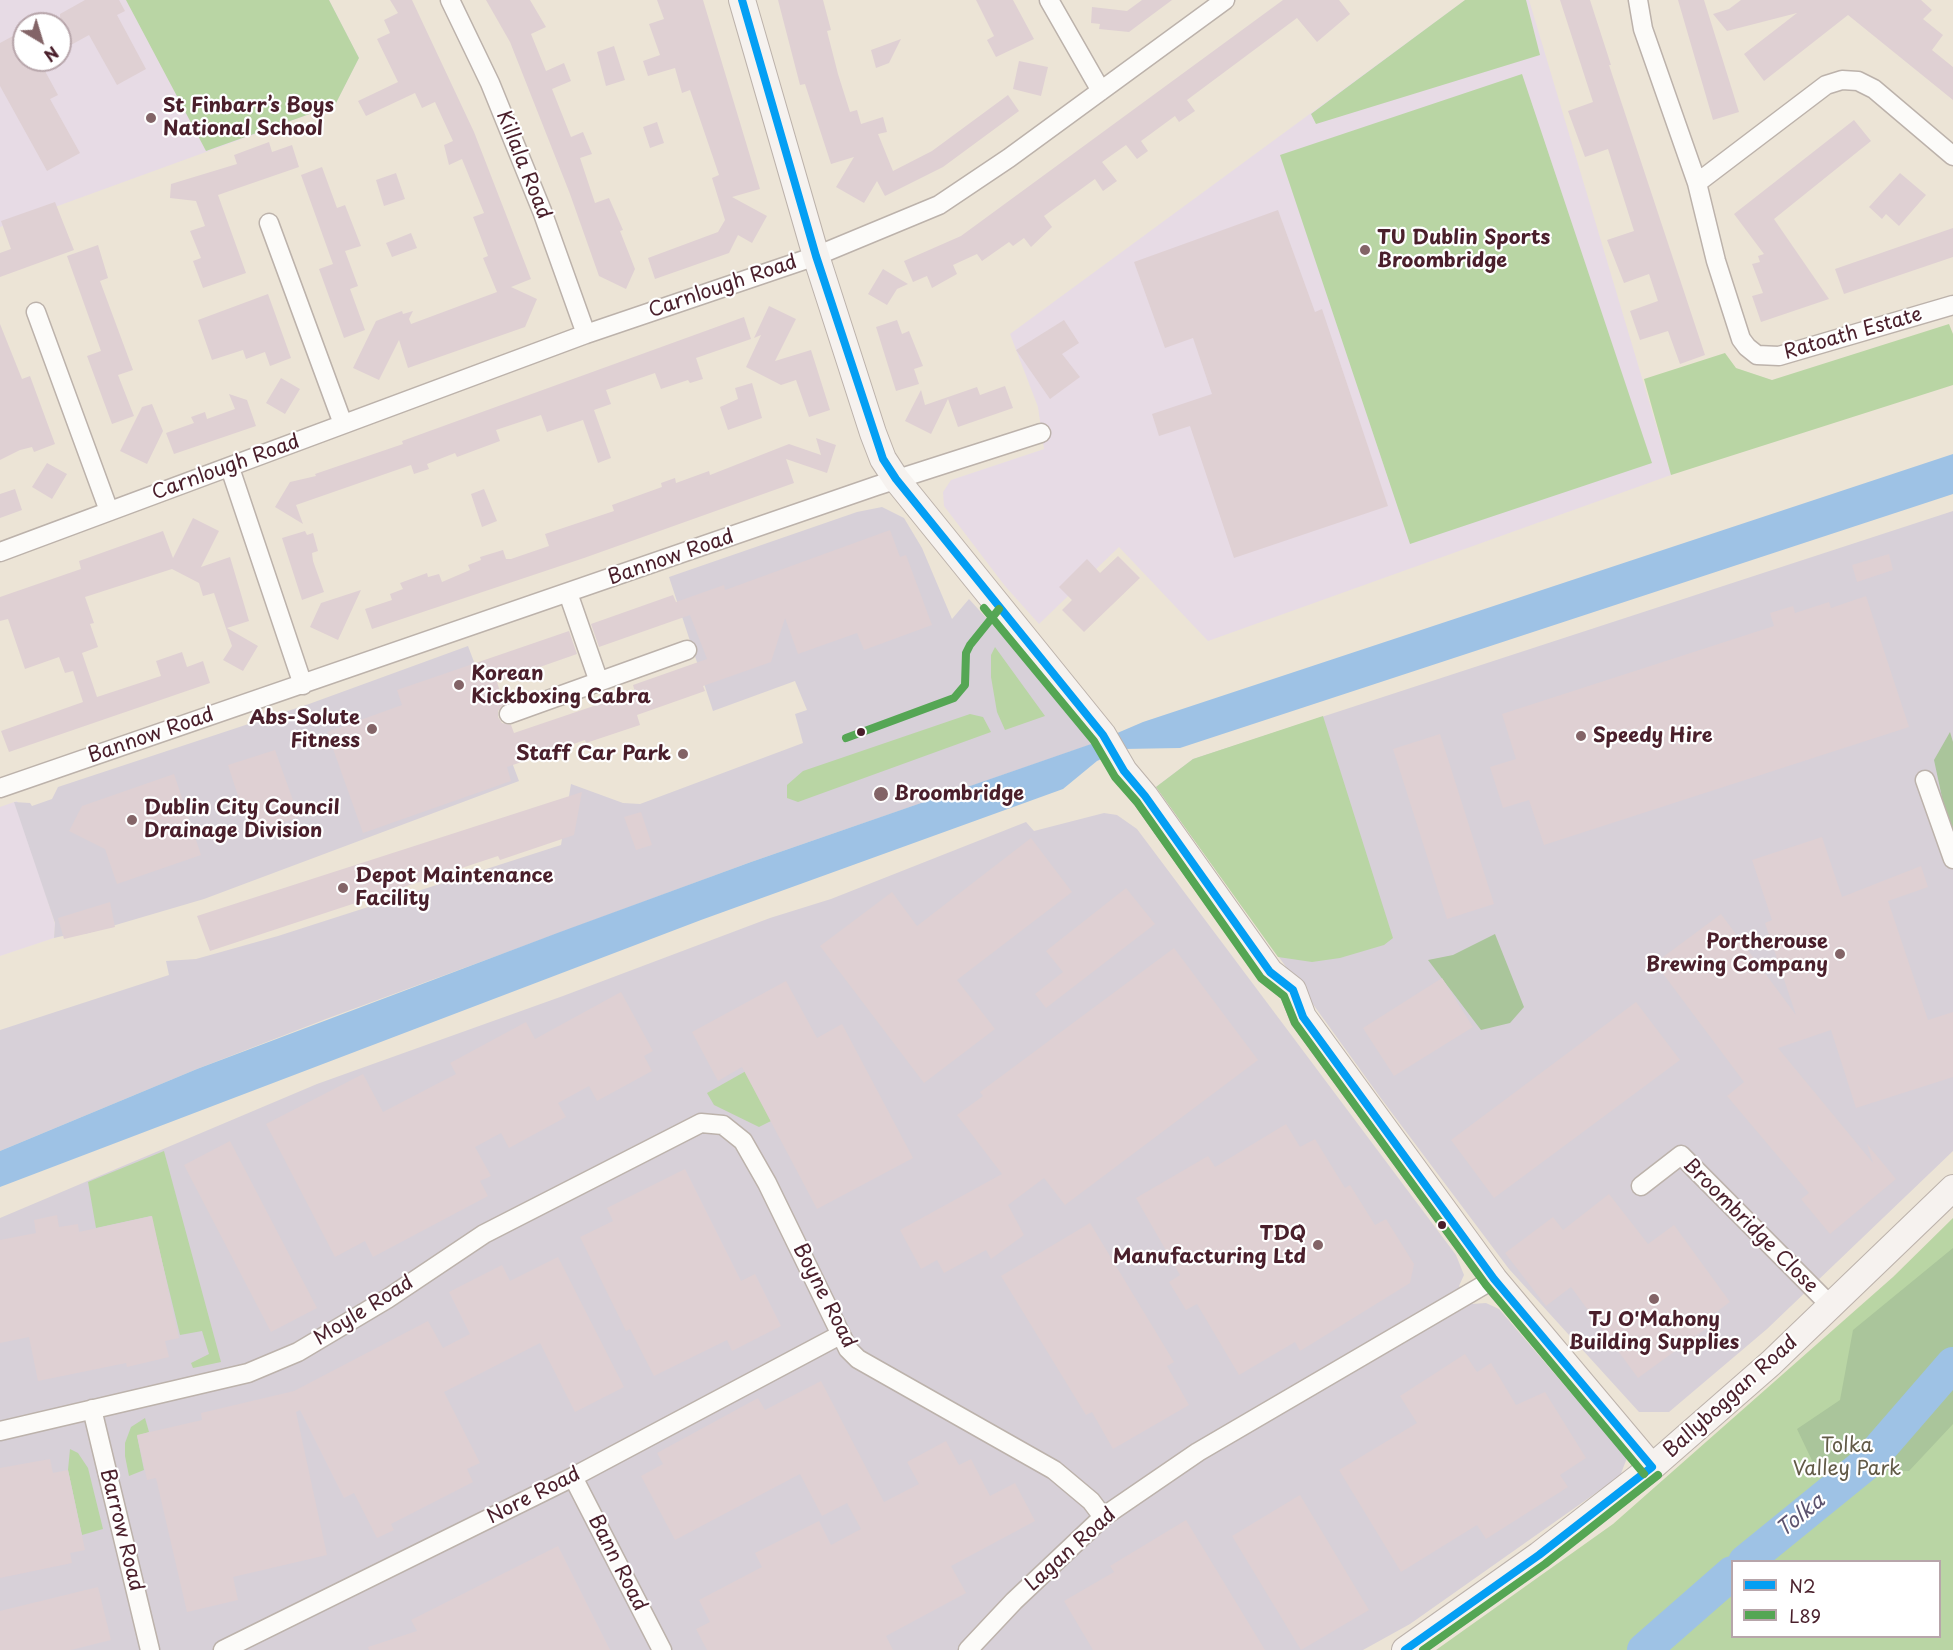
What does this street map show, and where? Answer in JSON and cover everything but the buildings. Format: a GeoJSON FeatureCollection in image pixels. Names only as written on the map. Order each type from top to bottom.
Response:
{"type":"FeatureCollection","features":[{"type":"Feature","properties":{"kind":"street","name":"Killala Road"},"geometry":{"type":"LineString","coordinates":[[450,0],[490,83],[542,211],[586,334]]}},
{"type":"Feature","properties":{"kind":"street"},"geometry":{"type":"LineString","coordinates":[[742,0],[816,256],[883,459],[896,479],[985,592],[1079,703],[1103,735],[1124,771],[1145,796],[1270,972],[1293,990],[1303,1017],[1494,1279],[1652,1467]]}},
{"type":"Feature","properties":{"kind":"street"},"geometry":{"type":"LineString","coordinates":[[1050,0],[1101,91]]}},
{"type":"Feature","properties":{"kind":"street","name":"Carnlough Road"},"geometry":{"type":"LineString","coordinates":[[0,552],[586,334],[816,256],[939,205],[1226,0]]}},
{"type":"Feature","properties":{"kind":"street","name":"Ratoath Estate"},"geometry":{"type":"LineString","coordinates":[[1638,0],[1643,29],[1697,183],[1716,261],[1741,339],[1757,356],[1779,356],[1953,305]]}},
{"type":"Feature","properties":{"kind":"street"},"geometry":{"type":"LineString","coordinates":[[1697,183],[1826,85],[1842,80],[1858,81],[1874,89],[1953,156]]}},
{"type":"Feature","properties":{"kind":"street"},"geometry":{"type":"LineString","coordinates":[[269,223],[343,424]]}},
{"type":"Feature","properties":{"kind":"street"},"geometry":{"type":"LineString","coordinates":[[36,312],[109,511]]}},
{"type":"Feature","properties":{"kind":"street","name":"Bannow Road"},"geometry":{"type":"LineString","coordinates":[[0,788],[896,479],[1041,433]]}},
{"type":"Feature","properties":{"kind":"street"},"geometry":{"type":"LineString","coordinates":[[230,468],[303,685]]}},
{"type":"Feature","properties":{"kind":"street"},"geometry":{"type":"LineString","coordinates":[[568,593],[599,682]]}},
{"type":"Feature","properties":{"kind":"street"},"geometry":{"type":"LineString","coordinates":[[509,714],[687,650]]}},
{"type":"Feature","properties":{"kind":"street"},"geometry":{"type":"LineString","coordinates":[[1925,780],[1953,859]]}},
{"type":"Feature","properties":{"kind":"street","name":"Boyne Road"},"geometry":{"type":"LineString","coordinates":[[701,1123],[723,1125],[743,1141],[767,1183],[848,1349],[872,1369],[1054,1470],[1091,1501],[1103,1517]]}},
{"type":"Feature","properties":{"kind":"street","name":"Moyle Road"},"geometry":{"type":"LineString","coordinates":[[0,1431],[248,1373],[298,1352],[387,1299],[484,1234],[701,1123]]}},
{"type":"Feature","properties":{"kind":"street","name":"Broombridge Close"},"geometry":{"type":"LineString","coordinates":[[1641,1186],[1680,1155],[1831,1306]]}},
{"type":"Feature","properties":{"kind":"street","name":"Ballyboggan Road"},"geometry":{"type":"LineString","coordinates":[[1405,1650],[1539,1555],[1652,1467],[1772,1363],[1953,1188]]}},
{"type":"Feature","properties":{"kind":"street","name":"Lagan Road"},"geometry":{"type":"LineString","coordinates":[[968,1650],[1014,1600],[1103,1517],[1198,1452],[1494,1279]]}},
{"type":"Feature","properties":{"kind":"street","name":"Nore Road"},"geometry":{"type":"LineString","coordinates":[[223,1650],[573,1477],[840,1335]]}},
{"type":"Feature","properties":{"kind":"street","name":"Barrow Road"},"geometry":{"type":"LineString","coordinates":[[92,1409],[150,1650]]}},
{"type":"Feature","properties":{"kind":"street","name":"Bann Road"},"geometry":{"type":"LineString","coordinates":[[573,1477],[662,1650]]}},
{"type":"Feature","properties":{"kind":"shaded area","name":"St Finbarr’s Boys National School"},"geometry":{"type":"Polygon","coordinates":[[[0,0],[329,0],[359,58],[335,105],[0,227],[0,0]]]}},
{"type":"Feature","properties":{"kind":"shaded area","name":"TU Dublin Sports Broombridge"},"geometry":{"type":"Polygon","coordinates":[[[1465,0],[1529,0],[1671,475],[1208,641],[1119,547],[1039,624],[1005,586],[944,506],[943,492],[951,480],[1044,449],[1038,407],[1010,334],[1465,0]]]}},
{"type":"Feature","properties":{"kind":"shaded area"},"geometry":{"type":"Polygon","coordinates":[[[882,507],[904,518],[922,548],[952,619],[969,599],[1066,706],[1095,743],[751,862],[326,1019],[197,1069],[0,1151],[0,1030],[169,975],[166,961],[196,959],[278,936],[561,845],[571,784],[623,803],[640,804],[803,743],[795,714],[807,710],[795,681],[713,711],[669,577],[857,512],[882,507]]]}},
{"type":"Feature","properties":{"kind":"shaded area"},"geometry":{"type":"Polygon","coordinates":[[[1953,511],[1953,1151],[1767,1329],[1669,1412],[1639,1412],[1509,1269],[1380,1097],[1156,787],[1193,759],[1953,511]]]}},
{"type":"Feature","properties":{"kind":"shaded area"},"geometry":{"type":"Polygon","coordinates":[[[468,646],[519,781],[204,899],[85,934],[84,931],[54,938],[55,923],[14,802],[30,803],[32,806],[52,799],[58,787],[309,704],[468,646]]]}},
{"type":"Feature","properties":{"kind":"shaded area"},"geometry":{"type":"Polygon","coordinates":[[[17,801],[55,924],[54,938],[0,956],[0,807],[17,801]]]}},
{"type":"Feature","properties":{"kind":"shaded area"},"geometry":{"type":"Polygon","coordinates":[[[1104,813],[1117,815],[1137,829],[1456,1255],[1464,1275],[1459,1286],[1471,1304],[1486,1303],[1499,1309],[1627,1458],[1620,1476],[1410,1624],[1363,1650],[0,1650],[0,1218],[317,1084],[563,996],[770,918],[831,899],[1026,822],[1034,831],[1104,813]]]}},
{"type":"Feature","properties":{"kind":"green space"},"geometry":{"type":"Polygon","coordinates":[[[126,0],[329,0],[359,58],[335,105],[206,151],[126,0]]]}},
{"type":"Feature","properties":{"kind":"green space"},"geometry":{"type":"Polygon","coordinates":[[[1465,0],[1526,0],[1540,55],[1316,124],[1311,114],[1465,0]]]}},
{"type":"Feature","properties":{"kind":"green space"},"geometry":{"type":"Polygon","coordinates":[[[1522,74],[1652,463],[1410,544],[1280,155],[1522,74]]]}},
{"type":"Feature","properties":{"kind":"green space"},"geometry":{"type":"Polygon","coordinates":[[[1949,324],[1953,334],[1953,385],[1671,475],[1644,379],[1725,353],[1736,368],[1772,380],[1949,324]]]}},
{"type":"Feature","properties":{"kind":"green space"},"geometry":{"type":"Polygon","coordinates":[[[995,647],[1045,716],[1005,730],[997,712],[991,677],[991,655],[995,647]]]}},
{"type":"Feature","properties":{"kind":"green space"},"geometry":{"type":"Polygon","coordinates":[[[970,714],[983,717],[991,732],[798,802],[787,798],[787,785],[803,771],[970,714]]]}},
{"type":"Feature","properties":{"kind":"green space"},"geometry":{"type":"Polygon","coordinates":[[[1323,716],[1393,938],[1384,945],[1340,958],[1312,962],[1278,957],[1156,787],[1193,759],[1323,716]]]}},
{"type":"Feature","properties":{"kind":"green space"},"geometry":{"type":"Polygon","coordinates":[[[1950,732],[1953,742],[1953,832],[1943,802],[1934,760],[1950,732]]]}},
{"type":"Feature","properties":{"kind":"green space"},"geometry":{"type":"Polygon","coordinates":[[[1495,934],[1524,1007],[1510,1023],[1481,1030],[1428,960],[1453,955],[1495,934]]]}},
{"type":"Feature","properties":{"kind":"green space"},"geometry":{"type":"Polygon","coordinates":[[[746,1071],[771,1121],[759,1127],[714,1105],[707,1093],[746,1071]]]}},
{"type":"Feature","properties":{"kind":"green space"},"geometry":{"type":"Polygon","coordinates":[[[164,1151],[221,1362],[193,1368],[191,1363],[209,1354],[202,1331],[180,1335],[151,1216],[96,1228],[88,1182],[164,1151]]]}},
{"type":"Feature","properties":{"kind":"green space","name":"Tolka Valley Park"},"geometry":{"type":"Polygon","coordinates":[[[1953,1218],[1953,1650],[1436,1650],[1613,1524],[1893,1277],[1953,1218]]]}},
{"type":"Feature","properties":{"kind":"green space"},"geometry":{"type":"Polygon","coordinates":[[[1953,1248],[1953,1424],[1909,1471],[1832,1468],[1817,1471],[1797,1429],[1840,1400],[1853,1330],[1953,1248]]]}},
{"type":"Feature","properties":{"kind":"green space"},"geometry":{"type":"Polygon","coordinates":[[[145,1418],[149,1432],[137,1436],[144,1470],[129,1476],[125,1443],[131,1427],[145,1418]]]}},
{"type":"Feature","properties":{"kind":"green space"},"geometry":{"type":"Polygon","coordinates":[[[70,1449],[78,1453],[88,1468],[103,1529],[82,1535],[68,1470],[70,1449]]]}},
{"type":"Feature","properties":{"kind":"water"},"geometry":{"type":"Polygon","coordinates":[[[1953,454],[1953,494],[1180,748],[1123,749],[1097,761],[1063,789],[701,920],[0,1187],[0,1151],[197,1069],[560,932],[751,862],[1094,743],[1143,722],[1953,454]]]}},
{"type":"Feature","properties":{"kind":"waterway","name":"Tolka"},"geometry":{"type":"LineString","coordinates":[[1747,1560],[1868,1462],[1953,1364]]}},
{"type":"Feature","properties":{"kind":"waterway","name":"Tolka"},"geometry":{"type":"LineString","coordinates":[[1644,1650],[1731,1574]]}},
{"type":"Feature","properties":{"kind":"transit line","name":"N2"},"geometry":{"type":"LineString","coordinates":[[742,0],[816,256],[883,459],[896,479],[1103,735],[1124,771],[1145,796],[1270,972],[1293,990],[1303,1017],[1494,1279],[1652,1467]]}},
{"type":"Feature","properties":{"kind":"transit line","name":"L89"},"geometry":{"type":"LineString","coordinates":[[984,608],[1094,741],[1115,777],[1137,802],[1261,978],[1284,996],[1295,1023],[1486,1285],[1644,1474]]}},
{"type":"Feature","properties":{"kind":"transit line","name":"L89"},"geometry":{"type":"LineString","coordinates":[[846,738],[954,698],[965,685],[966,653],[970,645],[999,609]]}},
{"type":"Feature","properties":{"kind":"transit line","name":"N2"},"geometry":{"type":"LineString","coordinates":[[1405,1650],[1539,1555],[1652,1467]]}},
{"type":"Feature","properties":{"kind":"transit line","name":"L89"},"geometry":{"type":"LineString","coordinates":[[1423,1650],[1545,1564],[1658,1475]]}},
{"type":"Feature","properties":{"kind":"place","name":"St Finbarr’s Boys National School"},"geometry":{"type":"Point","coordinates":[151,118]}},
{"type":"Feature","properties":{"kind":"place","name":"TU Dublin Sports Broombridge"},"geometry":{"type":"Point","coordinates":[1365,250]}},
{"type":"Feature","properties":{"kind":"place","name":"Korean Kickboxing Cabra"},"geometry":{"type":"Point","coordinates":[459,685]}},
{"type":"Feature","properties":{"kind":"place","name":"Abs-Solute Fitness"},"geometry":{"type":"Point","coordinates":[372,729]}},
{"type":"Feature","properties":{"kind":"place","name":"Speedy Hire"},"geometry":{"type":"Point","coordinates":[1581,736]}},
{"type":"Feature","properties":{"kind":"place","name":"Staff Car Park"},"geometry":{"type":"Point","coordinates":[683,754]}},
{"type":"Feature","properties":{"kind":"place","name":"Broombridge"},"geometry":{"type":"Point","coordinates":[881,794]}},
{"type":"Feature","properties":{"kind":"place","name":"Dublin City Council Drainage Division"},"geometry":{"type":"Point","coordinates":[132,820]}},
{"type":"Feature","properties":{"kind":"place","name":"Depot Maintenance Facility"},"geometry":{"type":"Point","coordinates":[343,888]}},
{"type":"Feature","properties":{"kind":"place","name":"Portherouse Brewing Company"},"geometry":{"type":"Point","coordinates":[1840,954]}},
{"type":"Feature","properties":{"kind":"place","name":"TDQ Manufacturing Ltd"},"geometry":{"type":"Point","coordinates":[1318,1245]}},
{"type":"Feature","properties":{"kind":"place","name":"TJ O'Mahony Building Supplies"},"geometry":{"type":"Point","coordinates":[1654,1299]}}]}
